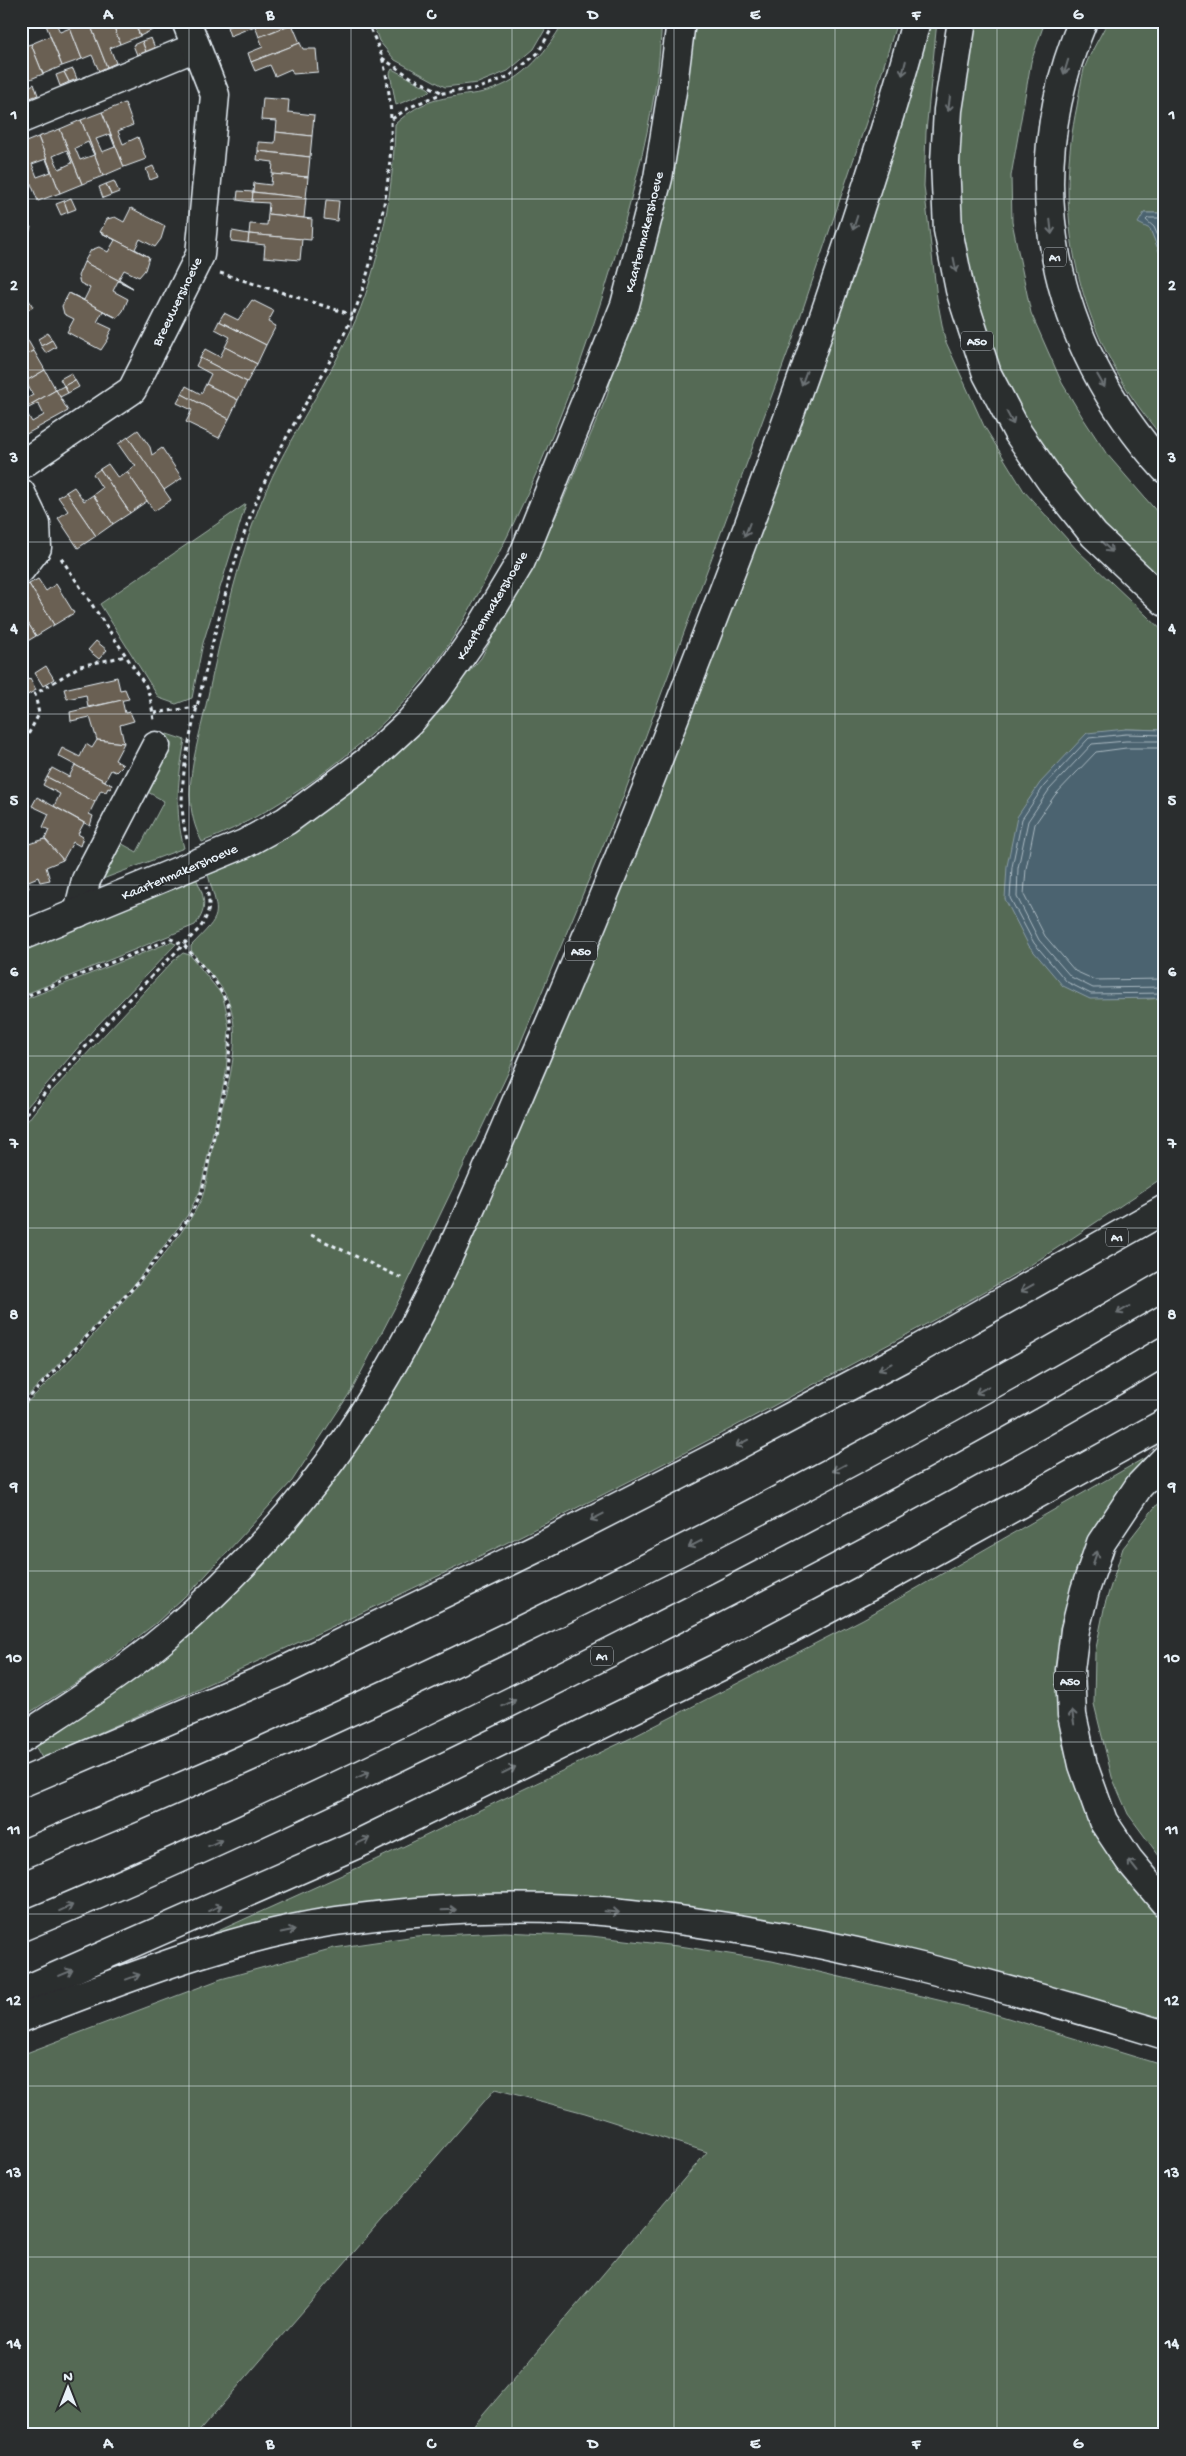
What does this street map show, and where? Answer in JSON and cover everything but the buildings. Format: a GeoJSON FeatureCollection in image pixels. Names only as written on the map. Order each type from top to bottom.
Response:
{"type":"FeatureCollection","features":[{"type":"Feature","properties":{"kind":"main road","name":"Breeuwershoeve"},"geometry":{"type":"LineString","coordinates":[[21,465],[132,390],[196,266],[200,255],[215,95],[186,21]]}},
{"type":"Feature","properties":{"kind":"main road","name":"Kaartenmakershoeve"},"geometry":{"type":"LineString","coordinates":[[21,936],[196,865],[244,844],[286,821],[369,760],[409,723],[436,692],[482,626],[521,561],[625,305],[658,178],[681,21]]}},
{"type":"Feature","properties":{"kind":"main road","name":"A50"},"geometry":{"type":"LineString","coordinates":[[21,1738],[110,1679],[165,1638],[226,1581],[277,1528],[318,1478],[367,1409],[406,1340],[455,1241],[581,951],[729,577],[822,326],[902,76],[916,21]]}},
{"type":"Feature","properties":{"kind":"main road","name":"A50"},"geometry":{"type":"LineString","coordinates":[[962,21],[955,53],[948,110],[945,162],[948,230],[960,290],[987,374],[1018,433],[1051,481],[1094,535],[1165,602]]}},
{"type":"Feature","properties":{"kind":"main road","name":"A1"},"geometry":{"type":"LineString","coordinates":[[1084,21],[1062,81],[1050,145],[1049,212],[1056,265],[1070,314],[1094,367],[1130,425],[1165,468]]}},
{"type":"Feature","properties":{"kind":"main road"},"geometry":{"type":"LineString","coordinates":[[21,119],[196,47]]}},
{"type":"Feature","properties":{"kind":"main road"},"geometry":{"type":"LineString","coordinates":[[21,493],[36,524],[37,548],[21,569]]}},
{"type":"Feature","properties":{"kind":"main road"},"geometry":{"type":"LineString","coordinates":[[78,913],[86,880],[156,746]]}},
{"type":"Feature","properties":{"kind":"main road","name":"A1"},"geometry":{"type":"LineString","coordinates":[[21,1783],[281,1672],[537,1548],[719,1455],[904,1357],[1165,1209]]}},
{"type":"Feature","properties":{"kind":"main road"},"geometry":{"type":"LineString","coordinates":[[21,1855],[131,1809],[501,1641],[700,1542],[1043,1357],[1165,1285]]}},
{"type":"Feature","properties":{"kind":"main road","name":"A1"},"geometry":{"type":"LineString","coordinates":[[21,1927],[244,1830],[396,1759],[534,1691],[814,1548],[1074,1405],[1165,1351]]}},
{"type":"Feature","properties":{"kind":"main road"},"geometry":{"type":"LineString","coordinates":[[21,1992],[364,1841],[714,1669],[882,1580],[1165,1423]]}},
{"type":"Feature","properties":{"kind":"main road","name":"A50"},"geometry":{"type":"LineString","coordinates":[[1165,1459],[1139,1486],[1101,1543],[1084,1590],[1075,1630],[1070,1670],[1072,1715],[1083,1765],[1103,1821],[1129,1860],[1165,1903]]}},
{"type":"Feature","properties":{"kind":"main road"},"geometry":{"type":"LineString","coordinates":[[21,2018],[166,1965],[242,1941],[335,1921],[425,1912],[526,1907],[631,1914],[716,1926],[849,1950],[1044,1998],[1165,2035]]}},
{"type":"Feature","properties":{"kind":"path"},"geometry":{"type":"LineString","coordinates":[[21,1120],[118,1010],[184,945],[208,916],[207,888],[196,865],[185,831],[182,814],[184,779],[198,707],[227,589],[248,522],[269,471],[353,315],[368,271],[387,192],[392,119],[382,58],[367,21]]}},
{"type":"Feature","properties":{"kind":"path"},"geometry":{"type":"LineString","coordinates":[[392,119],[410,107],[443,93],[480,88],[510,76],[538,53],[556,21]]}},
{"type":"Feature","properties":{"kind":"path"},"geometry":{"type":"LineString","coordinates":[[382,58],[412,78],[443,93]]}},
{"type":"Feature","properties":{"kind":"path"},"geometry":{"type":"LineString","coordinates":[[196,266],[353,315]]}},
{"type":"Feature","properties":{"kind":"path"},"geometry":{"type":"LineString","coordinates":[[36,524],[47,536],[146,686],[154,713],[156,746]]}},
{"type":"Feature","properties":{"kind":"path"},"geometry":{"type":"LineString","coordinates":[[21,748],[39,714],[35,694],[80,666],[126,656]]}},
{"type":"Feature","properties":{"kind":"path"},"geometry":{"type":"LineString","coordinates":[[154,713],[198,707]]}},
{"type":"Feature","properties":{"kind":"path"},"geometry":{"type":"LineString","coordinates":[[21,998],[171,939],[184,945],[221,990],[228,1004],[231,1028],[228,1072],[200,1196],[189,1218],[133,1288],[21,1406]]}},
{"type":"Feature","properties":{"kind":"path"},"geometry":{"type":"LineString","coordinates":[[311,1235],[403,1279]]}},
{"type":"Feature","properties":{"kind":"green space"},"geometry":{"type":"Polygon","coordinates":[[[372,21],[550,21],[534,49],[508,71],[478,83],[445,87],[395,60],[379,41],[372,21]]]}},
{"type":"Feature","properties":{"kind":"green space"},"geometry":{"type":"Polygon","coordinates":[[[564,21],[662,21],[658,73],[651,111],[622,233],[605,290],[568,397],[524,501],[465,617],[446,649],[414,691],[360,743],[298,791],[266,811],[202,842],[191,808],[190,784],[198,738],[233,588],[251,530],[273,475],[334,365],[365,296],[378,254],[387,211],[393,167],[395,124],[425,104],[444,98],[494,89],[519,76],[548,46],[564,21]]]}},
{"type":"Feature","properties":{"kind":"green space"},"geometry":{"type":"Polygon","coordinates":[[[693,21],[897,21],[874,99],[792,341],[622,800],[508,1073],[405,1288],[353,1388],[292,1481],[196,1586],[156,1623],[90,1674],[21,1718],[21,1408],[51,1379],[146,1276],[181,1233],[202,1198],[230,1074],[235,1037],[233,1019],[226,994],[191,950],[191,946],[209,927],[216,914],[215,900],[208,875],[255,855],[297,830],[418,731],[481,658],[528,573],[558,512],[607,396],[693,21]]]}},
{"type":"Feature","properties":{"kind":"green space"},"geometry":{"type":"Polygon","coordinates":[[[926,21],[937,21],[926,132],[924,186],[937,298],[945,340],[984,426],[1024,491],[1077,550],[1165,633],[1165,730],[1126,729],[1147,999],[1165,998],[1165,1176],[1000,1283],[904,1336],[595,1499],[412,1589],[228,1675],[42,1758],[34,1744],[244,1576],[461,1242],[926,21]]]}},
{"type":"Feature","properties":{"kind":"green space"},"geometry":{"type":"Polygon","coordinates":[[[975,21],[1045,21],[1031,62],[1011,176],[1012,222],[1031,313],[1062,383],[1083,418],[1106,453],[1165,521],[1165,586],[1109,534],[1056,473],[1009,394],[975,304],[961,224],[955,148],[975,21]]]}},
{"type":"Feature","properties":{"kind":"green space"},"geometry":{"type":"Polygon","coordinates":[[[1108,21],[1165,21],[1165,213],[1144,213],[1165,266],[1165,441],[1134,400],[1107,353],[1092,319],[1081,285],[1073,250],[1069,215],[1068,179],[1071,143],[1084,69],[1108,21]]]}},
{"type":"Feature","properties":{"kind":"green space"},"geometry":{"type":"Polygon","coordinates":[[[392,69],[431,91],[396,105],[390,73],[392,69]]]}},
{"type":"Feature","properties":{"kind":"green space"},"geometry":{"type":"Polygon","coordinates":[[[246,504],[203,643],[192,698],[176,704],[159,698],[100,604],[246,504]]]}},
{"type":"Feature","properties":{"kind":"green space"},"geometry":{"type":"Polygon","coordinates":[[[167,734],[185,740],[178,794],[179,821],[184,848],[95,882],[117,841],[137,852],[164,801],[144,790],[167,734]]]}},
{"type":"Feature","properties":{"kind":"green space"},"geometry":{"type":"Polygon","coordinates":[[[195,876],[203,895],[204,907],[195,925],[21,996],[21,947],[195,876]]]}},
{"type":"Feature","properties":{"kind":"green space"},"geometry":{"type":"Polygon","coordinates":[[[171,942],[176,944],[93,1030],[21,1114],[21,1001],[171,942]]]}},
{"type":"Feature","properties":{"kind":"green space"},"geometry":{"type":"Polygon","coordinates":[[[183,953],[190,955],[222,995],[229,1028],[226,1073],[200,1191],[187,1216],[132,1287],[21,1403],[21,1129],[43,1101],[172,962],[183,953]]]}},
{"type":"Feature","properties":{"kind":"green space"},"geometry":{"type":"Polygon","coordinates":[[[1148,1456],[1102,1516],[1088,1545],[1060,1627],[1057,1673],[1062,1743],[1086,1814],[1158,1912],[1165,1918],[1165,2032],[1057,1998],[506,1902],[119,1976],[375,1860],[631,1738],[863,1619],[1148,1456]]]}},
{"type":"Feature","properties":{"kind":"green space"},"geometry":{"type":"Polygon","coordinates":[[[1165,1494],[1165,1864],[1128,1814],[1112,1777],[1094,1704],[1095,1653],[1105,1604],[1123,1548],[1165,1494]]]}},
{"type":"Feature","properties":{"kind":"green space"},"geometry":{"type":"Polygon","coordinates":[[[505,1932],[591,1936],[686,1947],[772,1961],[985,2011],[1165,2066],[1165,2435],[466,2435],[707,2152],[585,2113],[495,2089],[196,2435],[21,2435],[21,2055],[221,1979],[334,1948],[416,1936],[505,1932]]]}},
{"type":"Feature","properties":{"kind":"water"},"geometry":{"type":"Polygon","coordinates":[[[1144,213],[1165,213],[1165,266],[1150,229],[1138,223],[1144,213]]]}},
{"type":"Feature","properties":{"kind":"water"},"geometry":{"type":"Polygon","coordinates":[[[1126,729],[1165,730],[1165,998],[1090,999],[1063,986],[1029,946],[1005,899],[1007,866],[1017,817],[1040,783],[1087,733],[1126,729]]]}}]}
